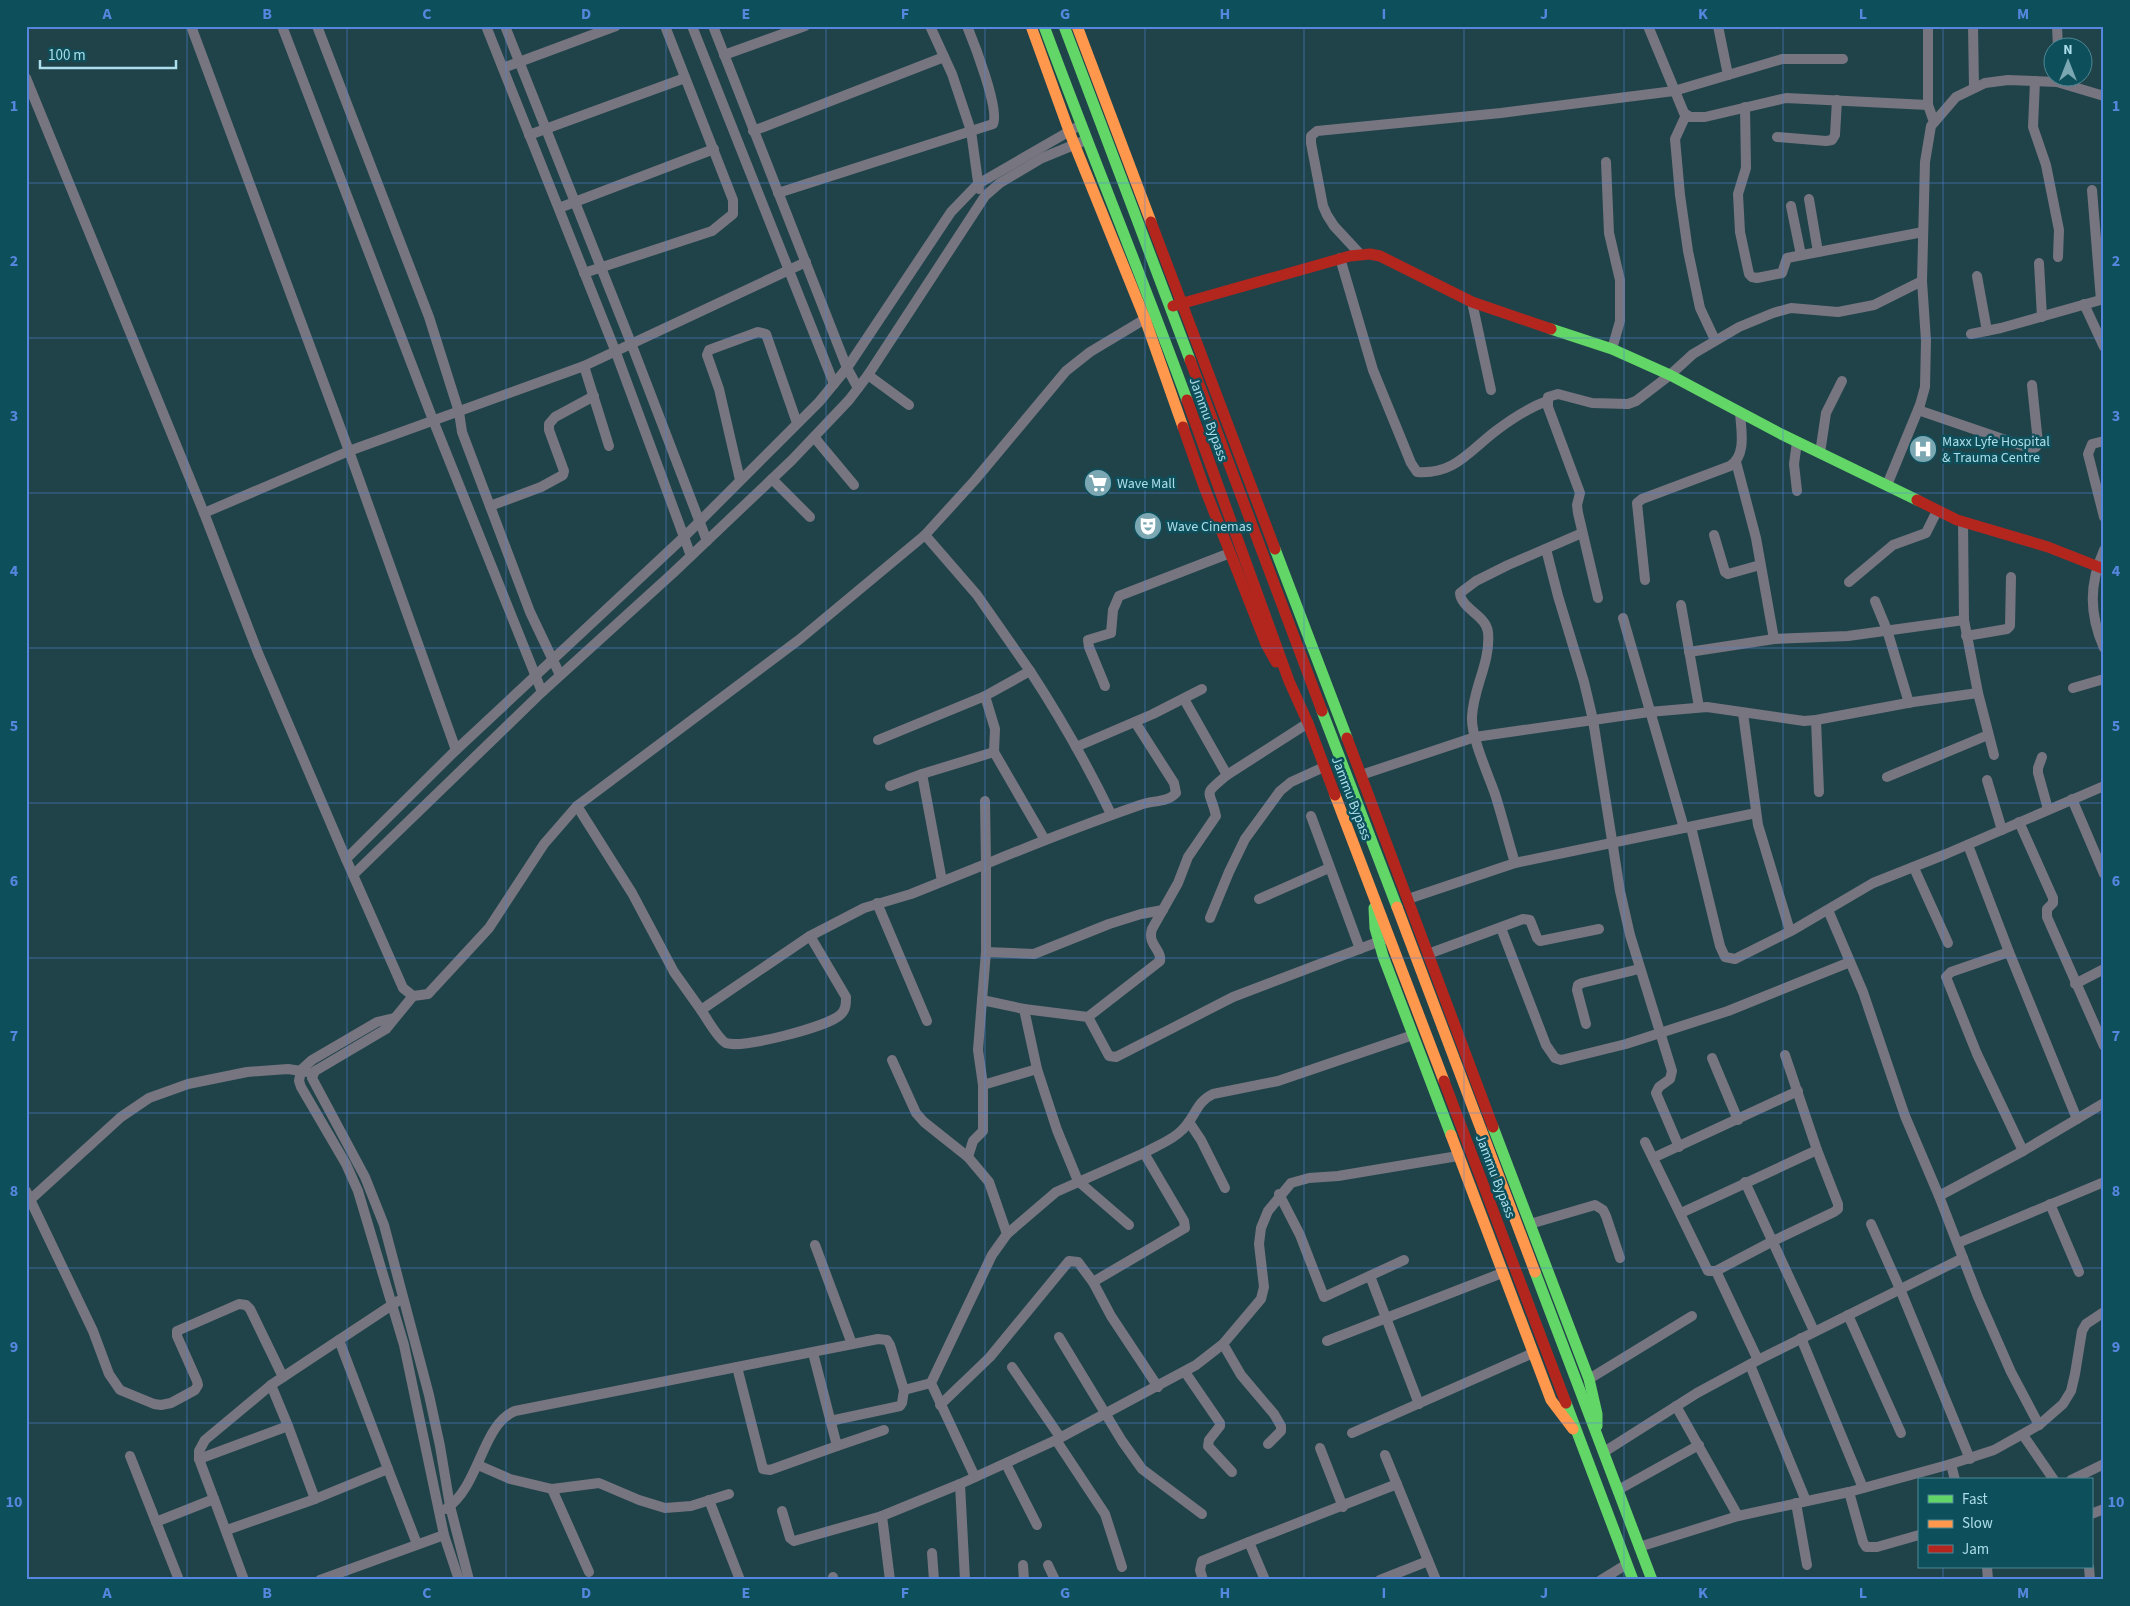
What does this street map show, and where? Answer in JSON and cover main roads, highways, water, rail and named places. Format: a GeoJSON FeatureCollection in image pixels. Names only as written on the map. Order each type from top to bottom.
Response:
{"type":"FeatureCollection","features":[{"type":"Feature","properties":{"kind":"main road"},"geometry":{"type":"LineString","coordinates":[[1031,26],[1069,131],[1150,316],[1203,484],[1230,553],[1271,656],[1289,681]]}},
{"type":"Feature","properties":{"kind":"main road","name":"Jammu Bypass"},"geometry":{"type":"LineString","coordinates":[[1044,26],[1150,316],[1374,898],[1384,940],[1633,1580]]}},
{"type":"Feature","properties":{"kind":"main road","name":"Jammu Bypass"},"geometry":{"type":"LineString","coordinates":[[1064,26],[1652,1580]]}},
{"type":"Feature","properties":{"kind":"main road"},"geometry":{"type":"LineString","coordinates":[[1077,26],[1589,1379],[1597,1414],[1596,1433]]}},
{"type":"Feature","properties":{"kind":"main road"},"geometry":{"type":"LineString","coordinates":[[1150,316],[1182,302],[1340,258],[1370,254],[1390,260],[1472,302],[1612,349],[1670,375],[1798,442],[1937,511],[1963,522],[2048,548],[2100,567]]}},
{"type":"Feature","properties":{"kind":"main road"},"geometry":{"type":"LineString","coordinates":[[1384,940],[1413,1034],[1551,1400],[1578,1436]]}},
{"type":"Feature","properties":{"kind":"place","name":"Maxx Lyfe Hospital & Trauma Centre"},"geometry":{"type":"Point","coordinates":[1923,449]}},
{"type":"Feature","properties":{"kind":"place","name":"Wave Mall"},"geometry":{"type":"Point","coordinates":[1098,483]}},
{"type":"Feature","properties":{"kind":"place","name":"Wave Cinemas"},"geometry":{"type":"Point","coordinates":[1148,526]}}]}
